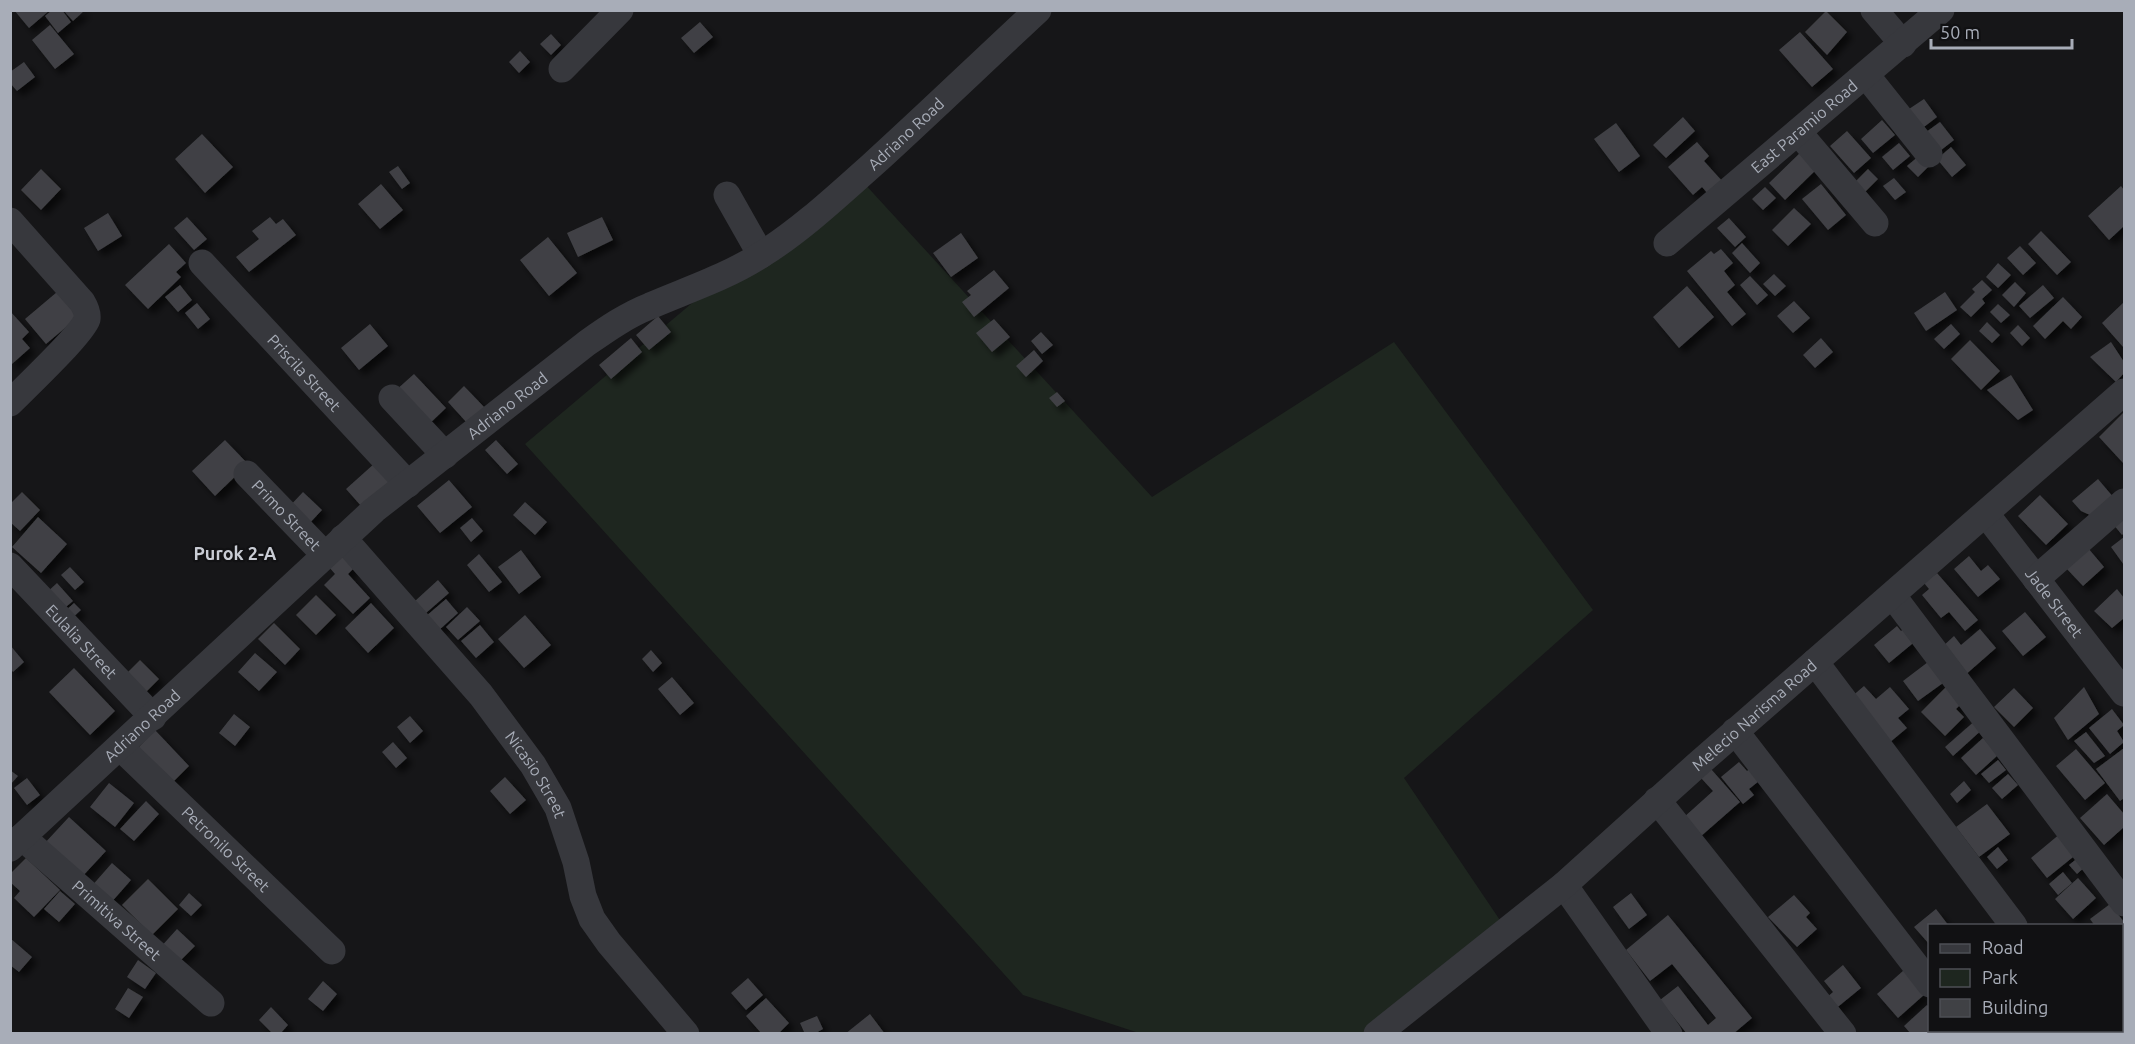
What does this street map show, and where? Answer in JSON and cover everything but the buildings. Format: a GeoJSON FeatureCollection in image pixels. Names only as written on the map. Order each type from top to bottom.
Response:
{"type":"FeatureCollection","features":[{"type":"Feature","properties":{"kind":"street"},"geometry":{"type":"LineString","coordinates":[[562,69],[620,10]]}},
{"type":"Feature","properties":{"kind":"street","name":"Adriano Road"},"geometry":{"type":"LineString","coordinates":[[16,842],[334,547],[408,484],[617,322],[648,306],[734,270],[762,255],[839,195],[1038,10]]}},
{"type":"Feature","properties":{"kind":"street"},"geometry":{"type":"LineString","coordinates":[[1874,10],[1903,44]]}},
{"type":"Feature","properties":{"kind":"street","name":"East Paramio Road"},"geometry":{"type":"LineString","coordinates":[[1667,243],[1941,10]]}},
{"type":"Feature","properties":{"kind":"street"},"geometry":{"type":"LineString","coordinates":[[1866,75],[1929,154]]}},
{"type":"Feature","properties":{"kind":"street"},"geometry":{"type":"LineString","coordinates":[[1798,132],[1875,223]]}},
{"type":"Feature","properties":{"kind":"street"},"geometry":{"type":"LineString","coordinates":[[727,195],[762,255]]}},
{"type":"Feature","properties":{"kind":"street"},"geometry":{"type":"LineString","coordinates":[[10,221],[82,302],[87,318],[78,334],[10,403]]}},
{"type":"Feature","properties":{"kind":"street","name":"Priscila Street"},"geometry":{"type":"LineString","coordinates":[[202,263],[408,484]]}},
{"type":"Feature","properties":{"kind":"street","name":"Melecio Narisma Road"},"geometry":{"type":"LineString","coordinates":[[1377,1034],[1564,885],[1735,731],[1893,596],[2124,392]]}},
{"type":"Feature","properties":{"kind":"street"},"geometry":{"type":"LineString","coordinates":[[392,398],[445,455]]}},
{"type":"Feature","properties":{"kind":"street","name":"Primo Street"},"geometry":{"type":"LineString","coordinates":[[247,474],[334,547]]}},
{"type":"Feature","properties":{"kind":"street"},"geometry":{"type":"LineString","coordinates":[[2036,579],[2124,502]]}},
{"type":"Feature","properties":{"kind":"street","name":"Jade Street"},"geometry":{"type":"LineString","coordinates":[[1986,514],[2124,693]]}},
{"type":"Feature","properties":{"kind":"street","name":"Nicasio Street"},"geometry":{"type":"LineString","coordinates":[[334,547],[481,696],[533,765],[561,816],[576,862],[583,896],[592,919],[609,943],[686,1034]]}},
{"type":"Feature","properties":{"kind":"street","name":"Eulalia Street"},"geometry":{"type":"LineString","coordinates":[[10,566],[153,717]]}},
{"type":"Feature","properties":{"kind":"street"},"geometry":{"type":"LineString","coordinates":[[1893,596],[2124,903]]}},
{"type":"Feature","properties":{"kind":"street"},"geometry":{"type":"LineString","coordinates":[[1815,662],[2012,924]]}},
{"type":"Feature","properties":{"kind":"street"},"geometry":{"type":"LineString","coordinates":[[1735,731],[1928,983]]}},
{"type":"Feature","properties":{"kind":"street","name":"Petronilo Street"},"geometry":{"type":"LineString","coordinates":[[120,747],[332,951]]}},
{"type":"Feature","properties":{"kind":"street"},"geometry":{"type":"LineString","coordinates":[[1657,800],[1843,1034]]}},
{"type":"Feature","properties":{"kind":"street","name":"Primitiva Street"},"geometry":{"type":"LineString","coordinates":[[16,842],[211,1003]]}},
{"type":"Feature","properties":{"kind":"street"},"geometry":{"type":"LineString","coordinates":[[1564,885],[1669,1034]]}},
{"type":"Feature","properties":{"kind":"green space"},"geometry":{"type":"Polygon","coordinates":[[[851,169],[1152,497],[1394,342],[1593,610],[1404,778],[1510,935],[1371,1033],[1139,1033],[1023,995],[525,444],[851,169]]]}},
{"type":"Feature","properties":{"kind":"district","name":"Purok 2-A"},"geometry":{"type":"Point","coordinates":[235,554]}}]}
